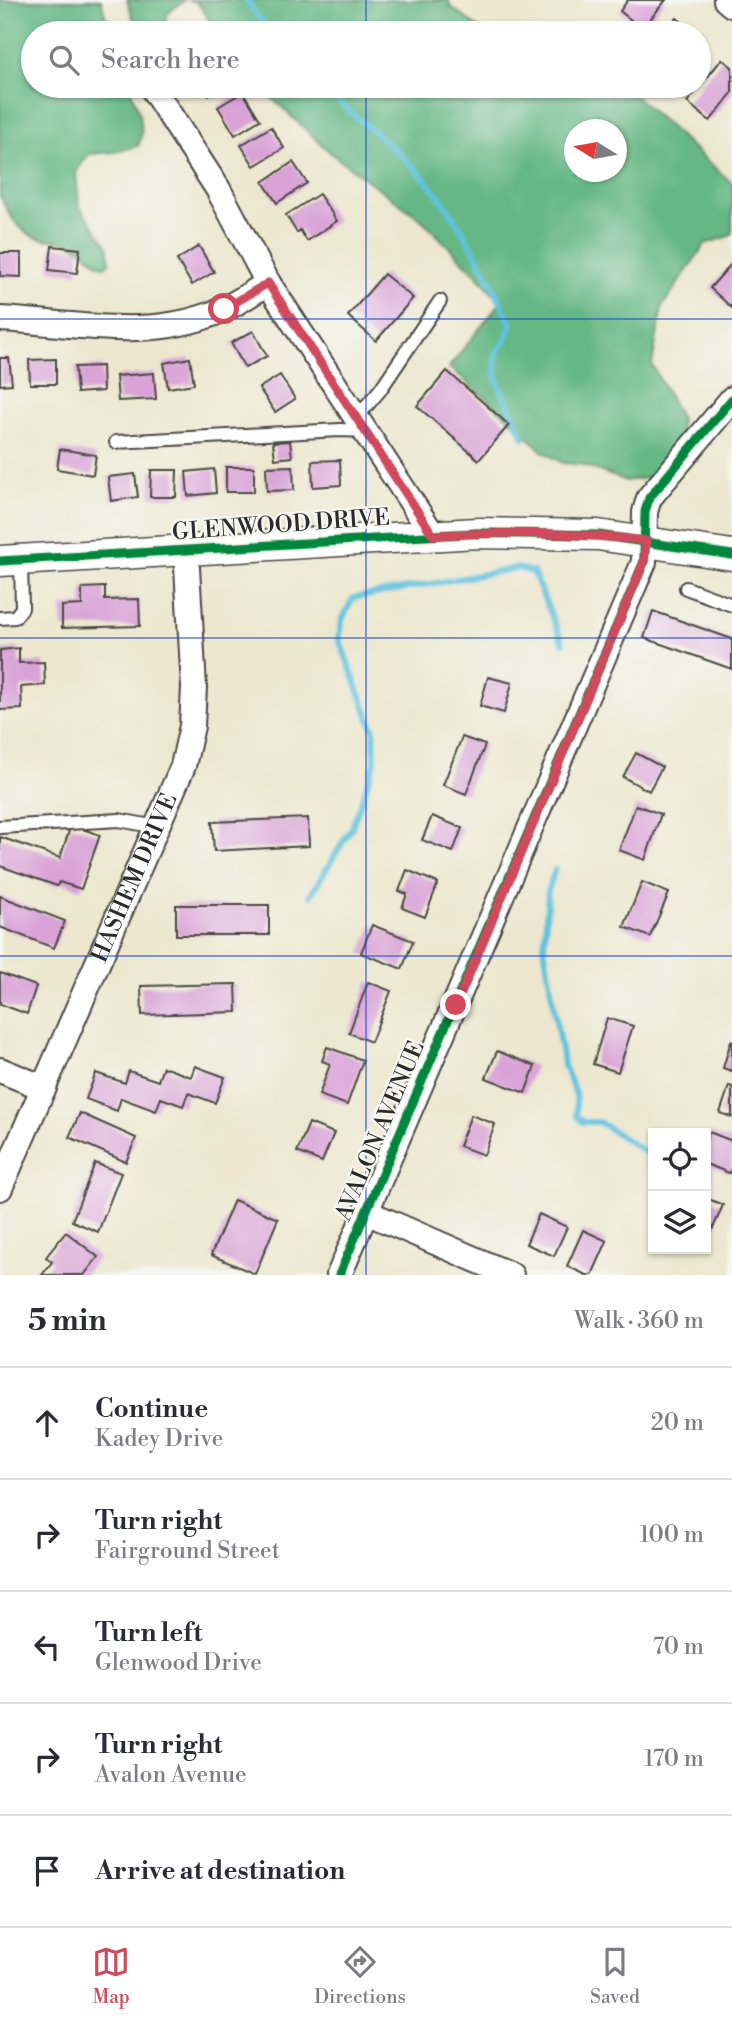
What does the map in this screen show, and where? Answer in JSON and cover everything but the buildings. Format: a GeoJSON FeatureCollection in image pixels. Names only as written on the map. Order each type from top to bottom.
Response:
{"type":"FeatureCollection","features":[{"type":"Feature","properties":{"kind":"street"},"geometry":{"type":"LineString","coordinates":[[726,0],[732,5]]}},
{"type":"Feature","properties":{"kind":"street"},"geometry":{"type":"LineString","coordinates":[[158,98],[218,189],[268,283],[433,535]]}},
{"type":"Feature","properties":{"kind":"street"},"geometry":{"type":"LineString","coordinates":[[0,319],[85,328],[166,327],[193,321],[224,309],[268,283]]}},
{"type":"Feature","properties":{"kind":"street","name":"AVALON AVENUE"},"geometry":{"type":"LineString","coordinates":[[339,1275],[644,562],[645,512],[649,498],[732,399]]}},
{"type":"Feature","properties":{"kind":"street","name":"GLENWOOD DRIVE"},"geometry":{"type":"LineString","coordinates":[[11,561],[498,533],[598,535],[732,555]]}},
{"type":"Feature","properties":{"kind":"street","name":"HASHEM DRIVE"},"geometry":{"type":"LineString","coordinates":[[0,1188],[183,765],[192,726],[194,687],[187,551]]}},
{"type":"Feature","properties":{"kind":"street"},"geometry":{"type":"LineString","coordinates":[[0,1070],[44,1088]]}},
{"type":"Feature","properties":{"kind":"street"},"geometry":{"type":"LineString","coordinates":[[366,1212],[510,1275]]}},
{"type":"Feature","properties":{"kind":"lane"},"geometry":{"type":"LineString","coordinates":[[116,442],[340,430],[361,424],[380,390],[440,301]]}},
{"type":"Feature","properties":{"kind":"lane"},"geometry":{"type":"LineString","coordinates":[[0,618],[15,617],[22,608],[11,561]]}},
{"type":"Feature","properties":{"kind":"lane"},"geometry":{"type":"LineString","coordinates":[[686,589],[732,605]]}},
{"type":"Feature","properties":{"kind":"lane"},"geometry":{"type":"LineString","coordinates":[[0,827],[119,820],[157,827]]}},
{"type":"Feature","properties":{"kind":"green space"},"geometry":{"type":"Polygon","coordinates":[[[0,0],[101,0],[107,21],[21,21],[21,98],[134,98],[142,131],[138,146],[115,152],[89,154],[76,172],[79,206],[108,246],[110,262],[105,267],[70,243],[31,235],[19,226],[0,195],[0,0]]]}},
{"type":"Feature","properties":{"kind":"green space"},"geometry":{"type":"Polygon","coordinates":[[[127,0],[185,0],[168,13],[166,21],[134,21],[127,0]]]}},
{"type":"Feature","properties":{"kind":"green space"},"geometry":{"type":"Polygon","coordinates":[[[188,0],[449,0],[450,6],[469,21],[210,21],[197,2],[188,0]]]}},
{"type":"Feature","properties":{"kind":"green space"},"geometry":{"type":"Polygon","coordinates":[[[272,98],[637,98],[732,183],[732,235],[705,244],[662,307],[652,365],[681,419],[679,440],[671,454],[647,478],[626,481],[583,465],[562,463],[541,450],[510,419],[449,367],[500,303],[482,280],[422,220],[333,155],[272,98]]]}},
{"type":"Feature","properties":{"kind":"waterway"},"geometry":{"type":"LineString","coordinates":[[247,0],[261,21]]}},
{"type":"Feature","properties":{"kind":"waterway"},"geometry":{"type":"LineString","coordinates":[[335,98],[422,176],[449,210],[472,247],[511,324],[506,340],[496,353],[496,378],[524,438]]}},
{"type":"Feature","properties":{"kind":"waterway"},"geometry":{"type":"LineString","coordinates":[[310,896],[352,827],[375,762],[374,731],[339,639],[342,620],[353,598],[517,568],[533,572],[563,643]]}},
{"type":"Feature","properties":{"kind":"waterway"},"geometry":{"type":"LineString","coordinates":[[555,870],[548,890],[544,947],[563,1063],[576,1095],[576,1115],[582,1122],[599,1122],[648,1154]]}},
{"type":"Feature","properties":{"kind":"cycle path"},"geometry":{"type":"LineString","coordinates":[[339,1275],[644,562],[645,512],[649,498],[732,399]]}},
{"type":"Feature","properties":{"kind":"cycle path"},"geometry":{"type":"LineString","coordinates":[[0,561],[477,533],[598,535],[732,555]]}},
{"type":"Feature","properties":{"kind":"route"},"geometry":{"type":"LineString","coordinates":[[224,309],[268,283],[433,535],[598,535],[646,541],[644,562],[456,1005]]}}]}
